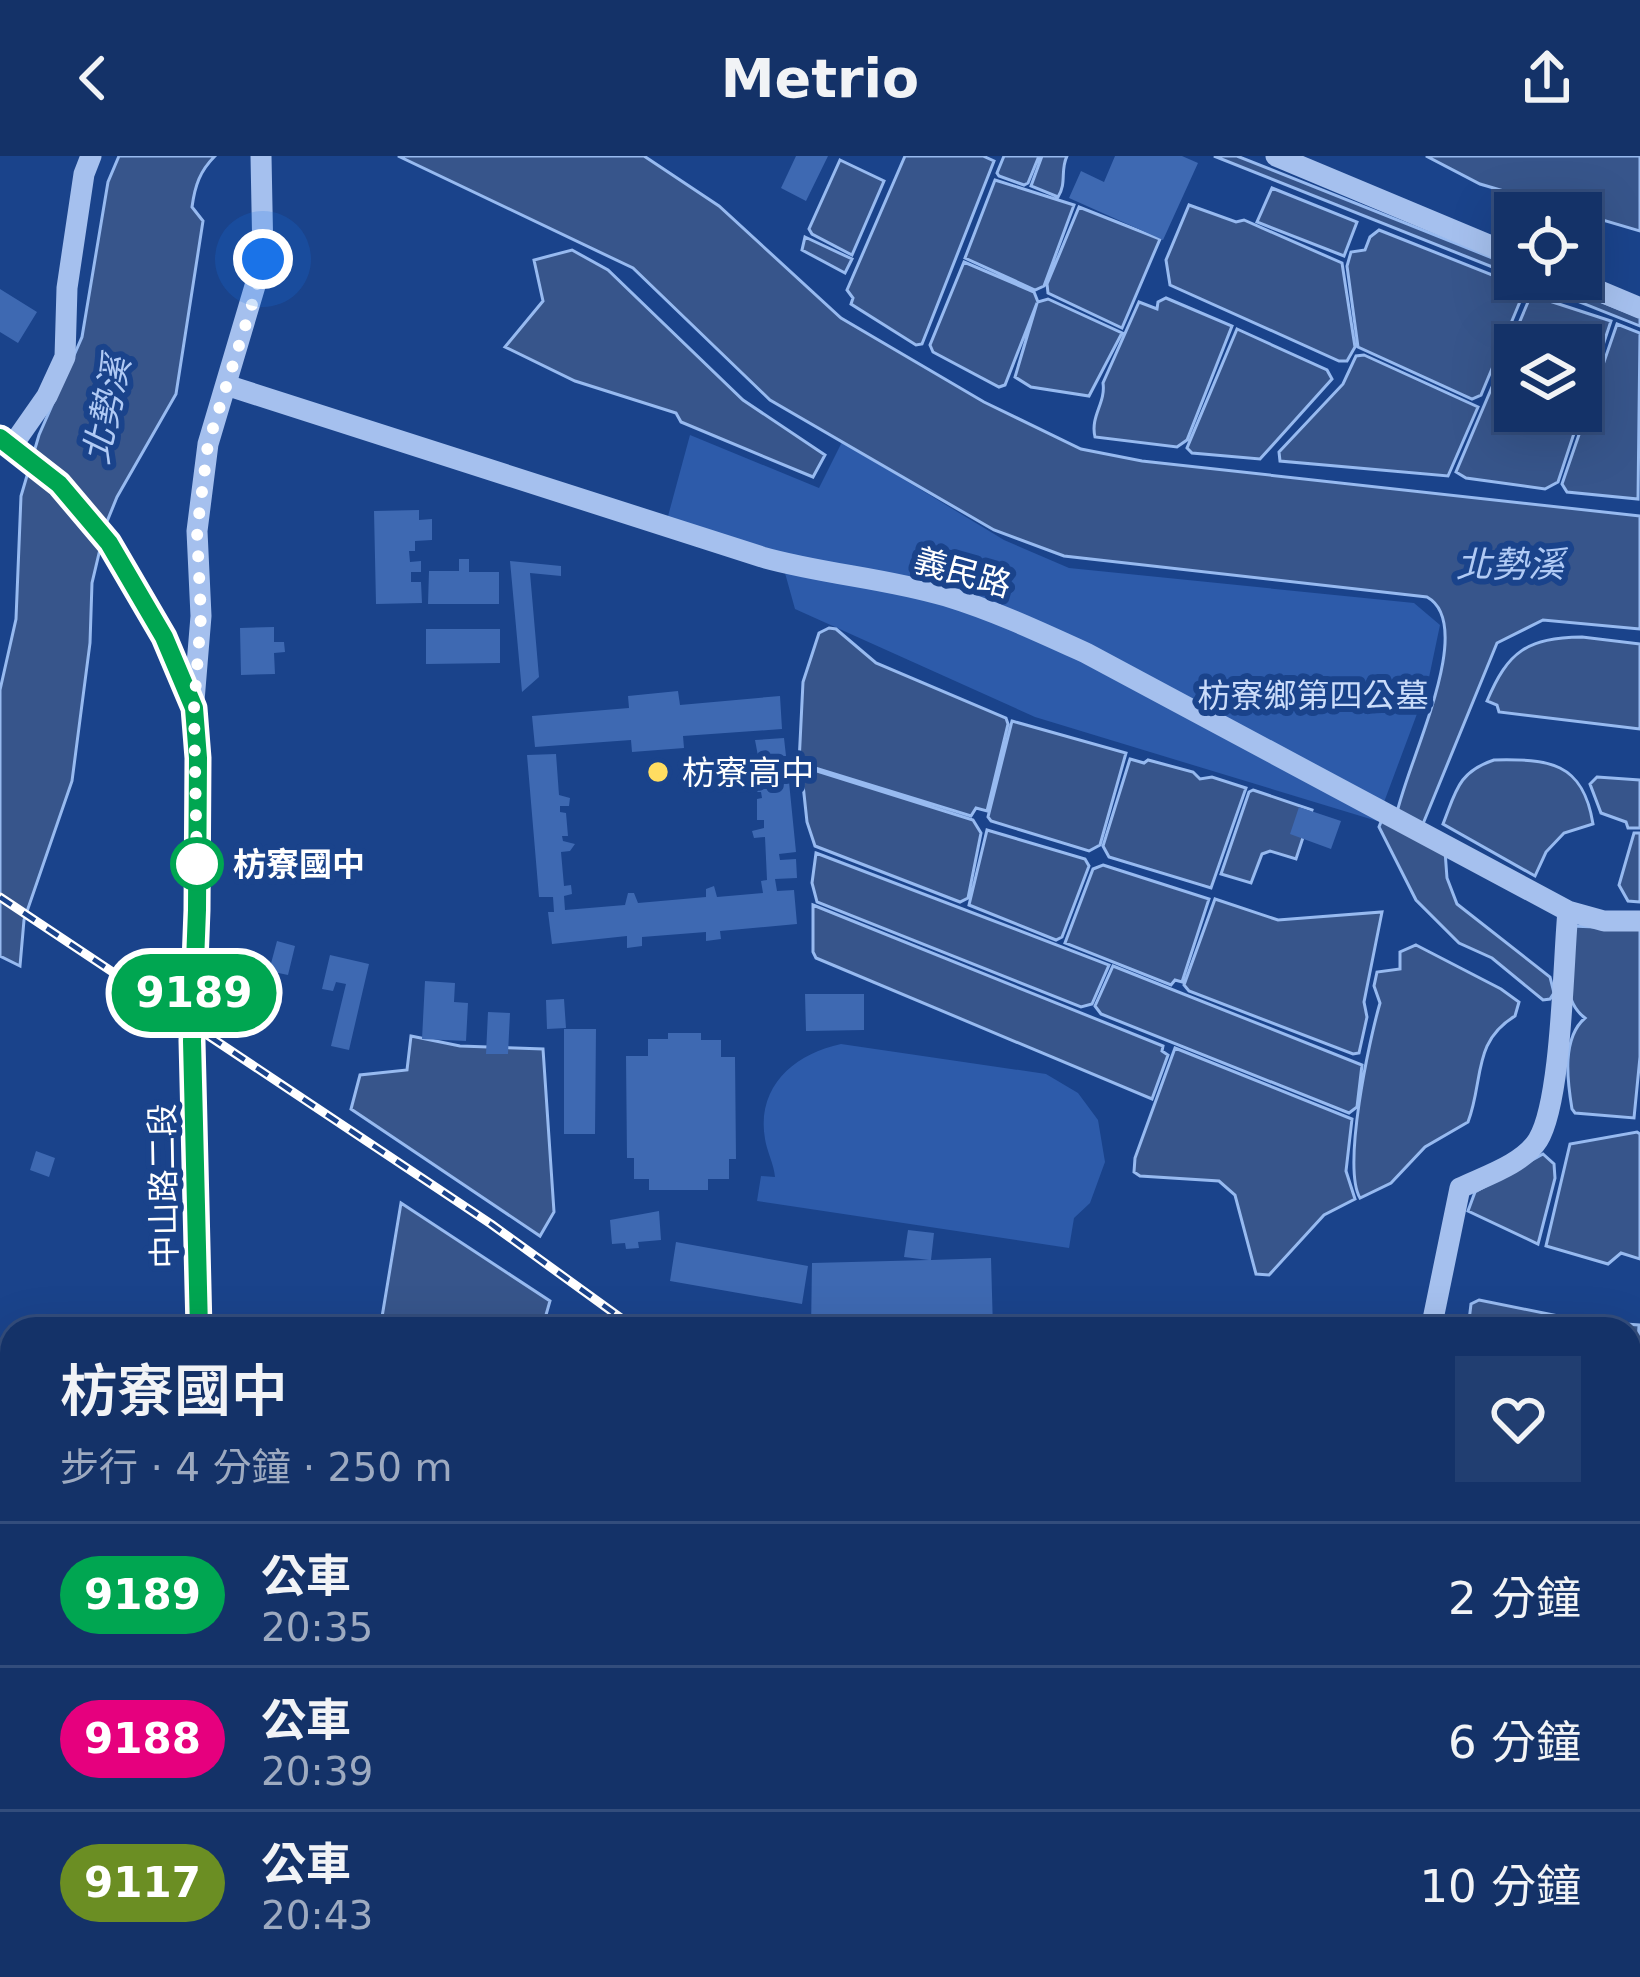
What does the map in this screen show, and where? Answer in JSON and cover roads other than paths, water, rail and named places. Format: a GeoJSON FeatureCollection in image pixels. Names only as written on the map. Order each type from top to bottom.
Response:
{"type":"FeatureCollection","features":[{"type":"Feature","properties":{"kind":"street"},"geometry":{"type":"LineString","coordinates":[[91,156],[84,174],[68,288],[65,357],[47,396],[12,446],[59,484],[109,543],[164,637],[194,708]]}},
{"type":"Feature","properties":{"kind":"street"},"geometry":{"type":"LineString","coordinates":[[194,708],[201,616],[197,531],[208,444],[263,259],[261,156]]}},
{"type":"Feature","properties":{"kind":"street"},"geometry":{"type":"LineString","coordinates":[[1276,156],[1494,247]]}},
{"type":"Feature","properties":{"kind":"street"},"geometry":{"type":"LineString","coordinates":[[1602,292],[1640,308]]}},
{"type":"Feature","properties":{"kind":"street","name":"義民路"},"geometry":{"type":"LineString","coordinates":[[226,385],[762,557],[814,572],[941,595],[1005,616],[1086,653],[1568,911],[1604,921],[1640,921]]}},
{"type":"Feature","properties":{"kind":"street","name":"中山路二段"},"geometry":{"type":"LineString","coordinates":[[194,708],[198,758],[192,1041],[199,1317]]}},
{"type":"Feature","properties":{"kind":"street"},"geometry":{"type":"LineString","coordinates":[[1436,1317],[1460,1188],[1505,1167],[1536,1144],[1551,1112],[1568,911]]}},
{"type":"Feature","properties":{"kind":"water","name":"北勢溪"},"geometry":{"type":"Polygon","coordinates":[[[119,156],[215,156],[202,173],[193,199],[192,207],[203,221],[176,394],[106,524],[92,583],[90,643],[72,781],[24,920],[20,966],[0,956],[0,690],[16,619],[21,496],[39,435],[82,337],[108,182],[119,156]]]}},
{"type":"Feature","properties":{"kind":"water","name":"北勢溪"},"geometry":{"type":"Polygon","coordinates":[[[398,156],[644,156],[719,206],[841,318],[984,402],[1081,449],[1142,461],[1640,516],[1640,629],[1543,620],[1497,643],[1418,836],[1445,851],[1447,878],[1457,904],[1550,977],[1554,993],[1550,999],[1543,1000],[1492,958],[1459,943],[1416,900],[1379,827],[1383,817],[1395,822],[1442,668],[1441,613],[1427,597],[1064,556],[994,530],[770,400],[633,268],[398,156]]]}},
{"type":"Feature","properties":{"kind":"water"},"geometry":{"type":"Polygon","coordinates":[[[905,156],[983,156],[994,161],[922,344],[916,345],[851,304],[847,290],[905,156]]]}},
{"type":"Feature","properties":{"kind":"water"},"geometry":{"type":"Polygon","coordinates":[[[1004,156],[1039,156],[1028,183],[999,176],[1004,156]]]}},
{"type":"Feature","properties":{"kind":"water"},"geometry":{"type":"Polygon","coordinates":[[[1042,156],[1067,156],[1058,197],[1031,186],[1042,156]]]}},
{"type":"Feature","properties":{"kind":"water"},"geometry":{"type":"Polygon","coordinates":[[[1214,156],[1237,156],[1494,259],[1494,268],[1214,156]]]}},
{"type":"Feature","properties":{"kind":"water"},"geometry":{"type":"Polygon","coordinates":[[[1426,156],[1640,156],[1640,231],[1602,220],[1602,192],[1507,192],[1480,184],[1426,156]]]}},
{"type":"Feature","properties":{"kind":"water"},"geometry":{"type":"Polygon","coordinates":[[[840,160],[884,181],[852,255],[809,229],[840,160]]]}},
{"type":"Feature","properties":{"kind":"water"},"geometry":{"type":"Polygon","coordinates":[[[995,180],[1074,205],[1044,286],[1035,290],[965,258],[995,180]]]}},
{"type":"Feature","properties":{"kind":"water"},"geometry":{"type":"Polygon","coordinates":[[[1272,188],[1357,222],[1344,256],[1257,222],[1272,188]]]}},
{"type":"Feature","properties":{"kind":"water"},"geometry":{"type":"Polygon","coordinates":[[[1189,205],[1236,222],[1244,220],[1342,263],[1355,347],[1347,361],[1170,285],[1166,260],[1189,205]]]}},
{"type":"Feature","properties":{"kind":"water"},"geometry":{"type":"Polygon","coordinates":[[[1079,207],[1160,239],[1122,328],[1048,293],[1047,284],[1079,207]]]}},
{"type":"Feature","properties":{"kind":"water"},"geometry":{"type":"Polygon","coordinates":[[[1379,230],[1494,276],[1494,300],[1521,300],[1511,324],[1494,324],[1494,364],[1481,395],[1472,399],[1358,347],[1347,266],[1351,252],[1365,250],[1379,230]]]}},
{"type":"Feature","properties":{"kind":"water"},"geometry":{"type":"Polygon","coordinates":[[[805,237],[852,259],[845,273],[802,250],[805,237]]]}},
{"type":"Feature","properties":{"kind":"water"},"geometry":{"type":"Polygon","coordinates":[[[572,250],[608,270],[743,400],[825,455],[813,477],[681,422],[676,413],[575,381],[505,347],[543,301],[534,260],[572,250]]]}},
{"type":"Feature","properties":{"kind":"water"},"geometry":{"type":"Polygon","coordinates":[[[964,262],[1034,292],[1038,302],[1048,299],[1122,333],[1089,396],[1031,387],[1015,377],[1037,303],[1005,385],[999,387],[933,352],[930,345],[964,262]]]}},
{"type":"Feature","properties":{"kind":"water"},"geometry":{"type":"Polygon","coordinates":[[[1166,298],[1232,326],[1187,440],[1177,447],[1095,437],[1103,383],[1139,302],[1157,309],[1158,302],[1166,298]]]}},
{"type":"Feature","properties":{"kind":"water"},"geometry":{"type":"Polygon","coordinates":[[[1529,300],[1546,300],[1611,321],[1602,348],[1602,324],[1519,324],[1529,300]]]}},
{"type":"Feature","properties":{"kind":"water"},"geometry":{"type":"Polygon","coordinates":[[[1575,300],[1597,300],[1640,317],[1640,326],[1575,300]]]}},
{"type":"Feature","properties":{"kind":"water"},"geometry":{"type":"Polygon","coordinates":[[[1617,324],[1640,333],[1638,499],[1567,492],[1562,484],[1580,432],[1602,432],[1602,368],[1617,324]]]}},
{"type":"Feature","properties":{"kind":"water"},"geometry":{"type":"Polygon","coordinates":[[[1237,329],[1327,370],[1332,379],[1260,459],[1192,453],[1187,448],[1237,329]]]}},
{"type":"Feature","properties":{"kind":"water"},"geometry":{"type":"Polygon","coordinates":[[[1364,355],[1478,407],[1448,476],[1280,461],[1279,452],[1343,384],[1356,356],[1364,355]]]}},
{"type":"Feature","properties":{"kind":"water"},"geometry":{"type":"Polygon","coordinates":[[[1494,382],[1494,432],[1574,432],[1558,482],[1545,489],[1466,478],[1456,472],[1494,382]]]}},
{"type":"Feature","properties":{"kind":"water"},"geometry":{"type":"Polygon","coordinates":[[[829,628],[876,663],[1006,718],[987,811],[976,808],[971,816],[799,763],[803,682],[819,633],[829,628]]]}},
{"type":"Feature","properties":{"kind":"water"},"geometry":{"type":"Polygon","coordinates":[[[1582,637],[1640,644],[1640,729],[1499,712],[1497,705],[1487,701],[1503,670],[1522,651],[1547,640],[1582,637]]]}},
{"type":"Feature","properties":{"kind":"water"},"geometry":{"type":"Polygon","coordinates":[[[1012,721],[1126,753],[1100,845],[1089,851],[988,817],[1012,721]]]}},
{"type":"Feature","properties":{"kind":"water"},"geometry":{"type":"Polygon","coordinates":[[[1130,759],[1246,788],[1211,888],[1109,857],[1103,846],[1130,759]]]}},
{"type":"Feature","properties":{"kind":"water"},"geometry":{"type":"Polygon","coordinates":[[[1494,760],[1560,768],[1581,787],[1588,803],[1593,824],[1564,833],[1546,852],[1535,876],[1443,824],[1465,777],[1494,760]]]}},
{"type":"Feature","properties":{"kind":"water"},"geometry":{"type":"Polygon","coordinates":[[[801,766],[973,820],[981,833],[968,898],[960,902],[815,846],[807,822],[801,766]]]}},
{"type":"Feature","properties":{"kind":"water"},"geometry":{"type":"Polygon","coordinates":[[[1597,777],[1640,780],[1640,828],[1628,828],[1626,822],[1601,813],[1590,784],[1597,777]]]}},
{"type":"Feature","properties":{"kind":"water"},"geometry":{"type":"Polygon","coordinates":[[[1253,790],[1312,810],[1296,859],[1270,851],[1262,854],[1251,883],[1221,874],[1253,790]]]}},
{"type":"Feature","properties":{"kind":"water"},"geometry":{"type":"Polygon","coordinates":[[[987,830],[1085,859],[1089,866],[1062,937],[1056,940],[969,905],[987,830]]]}},
{"type":"Feature","properties":{"kind":"water"},"geometry":{"type":"Polygon","coordinates":[[[1634,833],[1640,833],[1640,902],[1628,901],[1619,885],[1634,833]]]}},
{"type":"Feature","properties":{"kind":"water"},"geometry":{"type":"Polygon","coordinates":[[[816,853],[1109,965],[1092,1004],[1081,1007],[817,902],[812,883],[816,853]]]}},
{"type":"Feature","properties":{"kind":"water"},"geometry":{"type":"Polygon","coordinates":[[[1103,865],[1209,899],[1182,982],[1175,980],[1171,985],[1065,943],[1093,869],[1103,865]]]}},
{"type":"Feature","properties":{"kind":"water"},"geometry":{"type":"Polygon","coordinates":[[[1215,899],[1278,920],[1382,912],[1359,1053],[1189,991],[1184,985],[1215,899]]]}},
{"type":"Feature","properties":{"kind":"water"},"geometry":{"type":"Polygon","coordinates":[[[813,905],[1163,1046],[1168,1055],[1152,1099],[816,958],[813,905]]]}},
{"type":"Feature","properties":{"kind":"water"},"geometry":{"type":"Polygon","coordinates":[[[1572,926],[1640,929],[1640,1057],[1634,1118],[1572,1109],[1569,1048],[1585,1018],[1568,988],[1572,926]]]}},
{"type":"Feature","properties":{"kind":"water"},"geometry":{"type":"Polygon","coordinates":[[[1416,945],[1519,1002],[1515,1016],[1501,1026],[1485,1050],[1468,1122],[1425,1147],[1391,1183],[1360,1198],[1355,1182],[1356,1133],[1380,1003],[1374,986],[1377,972],[1400,969],[1400,952],[1416,945]]]}},
{"type":"Feature","properties":{"kind":"water"},"geometry":{"type":"Polygon","coordinates":[[[1113,966],[1362,1065],[1357,1107],[1349,1113],[1101,1014],[1095,1006],[1113,966]]]}},
{"type":"Feature","properties":{"kind":"water"},"geometry":{"type":"Polygon","coordinates":[[[411,1036],[460,1046],[543,1049],[554,1212],[540,1236],[351,1109],[360,1075],[407,1070],[411,1036]]]}},
{"type":"Feature","properties":{"kind":"water"},"geometry":{"type":"Polygon","coordinates":[[[1175,1048],[1352,1119],[1346,1171],[1355,1199],[1324,1215],[1269,1275],[1256,1274],[1235,1195],[1219,1181],[1134,1172],[1175,1048]]]}},
{"type":"Feature","properties":{"kind":"water"},"geometry":{"type":"Polygon","coordinates":[[[1637,1132],[1640,1259],[1621,1253],[1608,1264],[1546,1246],[1570,1144],[1637,1132]]]}},
{"type":"Feature","properties":{"kind":"water"},"geometry":{"type":"Polygon","coordinates":[[[1543,1154],[1554,1164],[1555,1178],[1538,1244],[1468,1211],[1475,1192],[1543,1154]]]}},
{"type":"Feature","properties":{"kind":"water"},"geometry":{"type":"Polygon","coordinates":[[[401,1203],[550,1301],[545,1317],[382,1317],[401,1203]]]}},
{"type":"Feature","properties":{"kind":"water"},"geometry":{"type":"Polygon","coordinates":[[[1479,1300],[1563,1317],[1469,1317],[1471,1304],[1479,1300]]]}},
{"type":"Feature","properties":{"kind":"railway"},"geometry":{"type":"LineString","coordinates":[[0,897],[491,1224],[619,1317]]}},
{"type":"Feature","properties":{"kind":"place","name":"枋寮高中"},"geometry":{"type":"Point","coordinates":[658,772]}},
{"type":"Feature","properties":{"kind":"place","name":"枋寮國中"},"geometry":{"type":"Point","coordinates":[197,864]}},
{"type":"Feature","properties":{"kind":"park label","name":"枋寮鄉第四公墓"},"geometry":{"type":"Point","coordinates":[1313,695]}}]}
